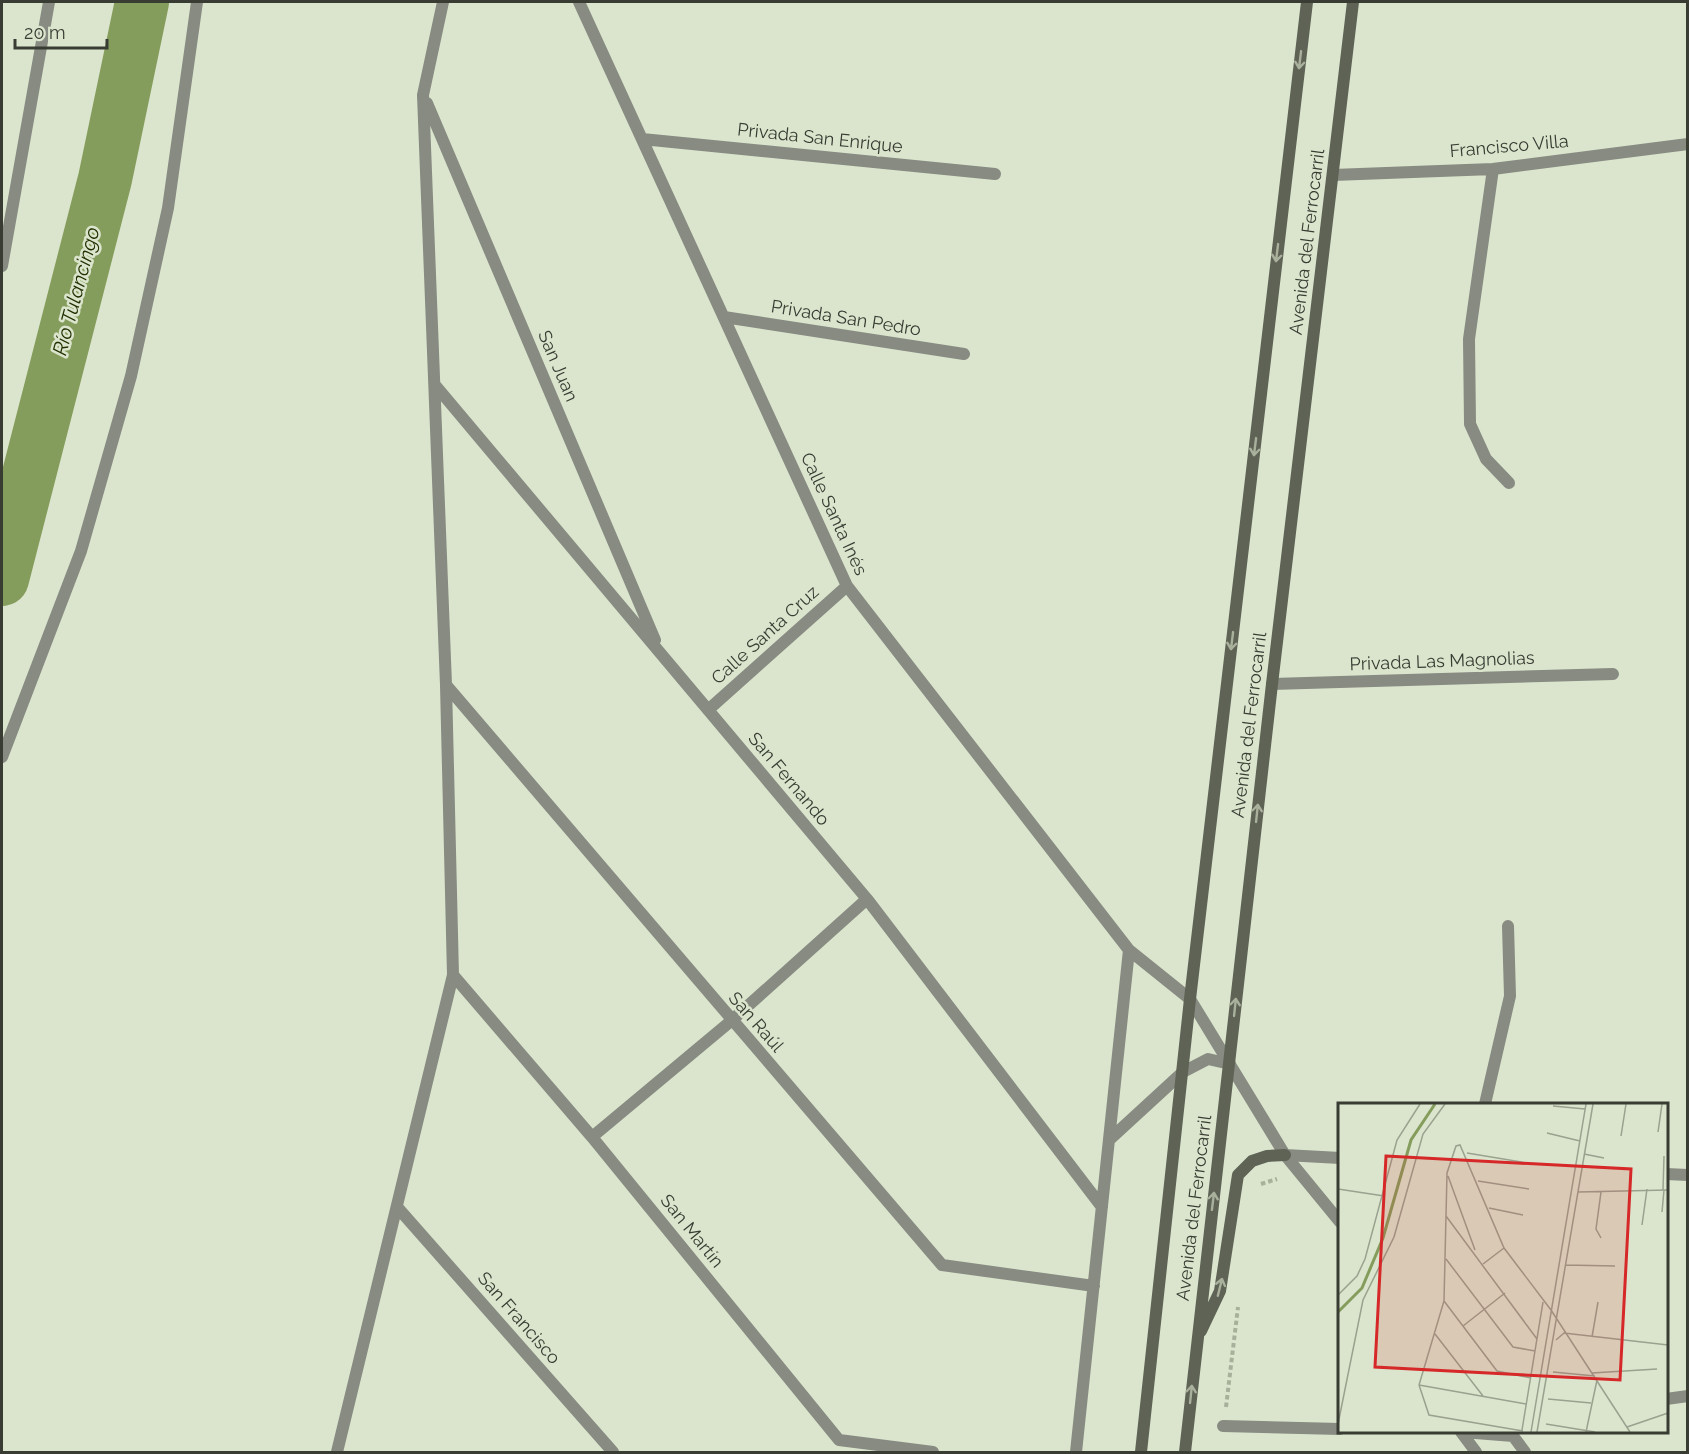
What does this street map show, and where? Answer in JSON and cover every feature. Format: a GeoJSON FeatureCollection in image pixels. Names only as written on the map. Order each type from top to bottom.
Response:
{"type":"FeatureCollection","features":[{"type":"Feature","properties":{"kind":"street"},"geometry":{"type":"LineString","coordinates":[[2,266],[49,2]]}},
{"type":"Feature","properties":{"kind":"street"},"geometry":{"type":"LineString","coordinates":[[2,757],[81,551],[131,376],[168,208],[196,2]]}},
{"type":"Feature","properties":{"kind":"street"},"geometry":{"type":"LineString","coordinates":[[338,1452],[453,975],[446,685],[423,95],[444,2]]}},
{"type":"Feature","properties":{"kind":"street","name":"Calle Santa Inés"},"geometry":{"type":"LineString","coordinates":[[579,2],[847,586],[1129,950],[1190,999],[1285,1155],[1338,1220]]}},
{"type":"Feature","properties":{"kind":"street","name":"Avenida del Ferrocarril"},"geometry":{"type":"LineString","coordinates":[[1141,1452],[1190,999],[1307,2]]}},
{"type":"Feature","properties":{"kind":"street","name":"Avenida del Ferrocarril"},"geometry":{"type":"LineString","coordinates":[[1185,1452],[1272,684],[1353,2]]}},
{"type":"Feature","properties":{"kind":"street","name":"San Juan"},"geometry":{"type":"LineString","coordinates":[[423,95],[660,652]]}},
{"type":"Feature","properties":{"kind":"street","name":"Privada San Enrique"},"geometry":{"type":"LineString","coordinates":[[642,139],[995,174]]}},
{"type":"Feature","properties":{"kind":"street","name":"Francisco Villa"},"geometry":{"type":"LineString","coordinates":[[1333,175],[1493,169],[1688,144]]}},
{"type":"Feature","properties":{"kind":"street"},"geometry":{"type":"LineString","coordinates":[[1493,169],[1469,339],[1470,424],[1486,459],[1509,483]]}},
{"type":"Feature","properties":{"kind":"street","name":"Privada San Pedro"},"geometry":{"type":"LineString","coordinates":[[724,317],[964,354]]}},
{"type":"Feature","properties":{"kind":"street","name":"San Fernando"},"geometry":{"type":"LineString","coordinates":[[435,385],[867,899],[1102,1207]]}},
{"type":"Feature","properties":{"kind":"street","name":"Calle Santa Cruz"},"geometry":{"type":"LineString","coordinates":[[708,710],[847,586]]}},
{"type":"Feature","properties":{"kind":"street","name":"Privada Las Magnolias"},"geometry":{"type":"LineString","coordinates":[[1272,684],[1613,674]]}},
{"type":"Feature","properties":{"kind":"street","name":"San Raúl"},"geometry":{"type":"LineString","coordinates":[[446,685],[942,1265],[1094,1286]]}},
{"type":"Feature","properties":{"kind":"street"},"geometry":{"type":"LineString","coordinates":[[592,1137],[731,1021],[867,899]]}},
{"type":"Feature","properties":{"kind":"street"},"geometry":{"type":"LineString","coordinates":[[1485,1103],[1510,996],[1508,926]]}},
{"type":"Feature","properties":{"kind":"street"},"geometry":{"type":"LineString","coordinates":[[1076,1452],[1129,950]]}},
{"type":"Feature","properties":{"kind":"street","name":"San Martín"},"geometry":{"type":"LineString","coordinates":[[453,975],[592,1137],[839,1440],[933,1452]]}},
{"type":"Feature","properties":{"kind":"street"},"geometry":{"type":"LineString","coordinates":[[1109,1140],[1183,1072],[1208,1059],[1230,1064]]}},
{"type":"Feature","properties":{"kind":"street"},"geometry":{"type":"LineString","coordinates":[[1197,1340],[1220,1291],[1238,1175],[1252,1161],[1267,1156],[1338,1158]]}},
{"type":"Feature","properties":{"kind":"street"},"geometry":{"type":"LineString","coordinates":[[1668,1174],[1688,1175]]}},
{"type":"Feature","properties":{"kind":"street","name":"San Francisco"},"geometry":{"type":"LineString","coordinates":[[398,1208],[613,1452]]}},
{"type":"Feature","properties":{"kind":"street"},"geometry":{"type":"LineString","coordinates":[[1668,1399],[1688,1396]]}},
{"type":"Feature","properties":{"kind":"street"},"geometry":{"type":"LineString","coordinates":[[1223,1426],[1338,1429]]}},
{"type":"Feature","properties":{"kind":"street"},"geometry":{"type":"LineString","coordinates":[[1463,1433],[1476,1452]]}},
{"type":"Feature","properties":{"kind":"street"},"geometry":{"type":"LineString","coordinates":[[1495,1433],[1512,1434],[1525,1452]]}},
{"type":"Feature","properties":{"kind":"path"},"geometry":{"type":"LineString","coordinates":[[1257,1190],[1262,1184],[1276,1179],[1303,1177]]}},
{"type":"Feature","properties":{"kind":"path"},"geometry":{"type":"LineString","coordinates":[[1223,1426],[1239,1298]]}},
{"type":"Feature","properties":{"kind":"waterway","name":"Río Tulancingo"},"geometry":{"type":"LineString","coordinates":[[2,579],[105,179],[142,2]]}}]}
